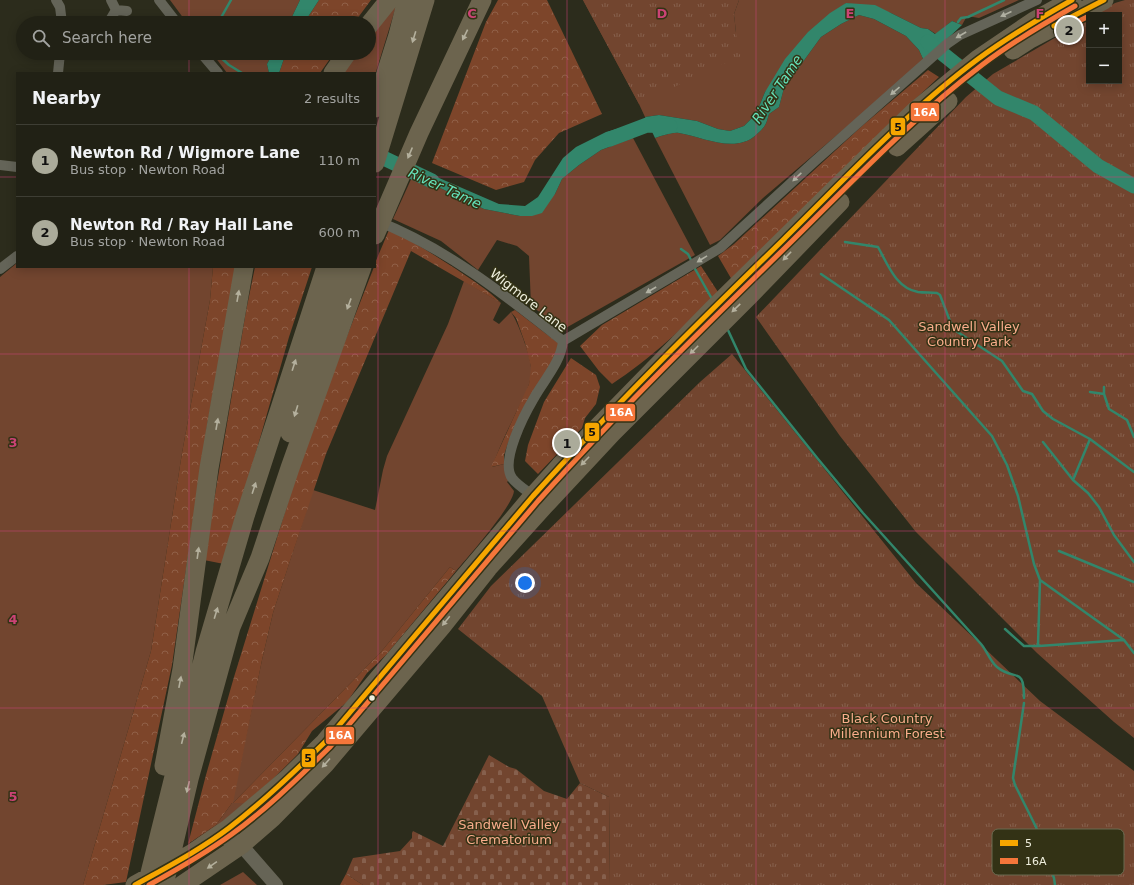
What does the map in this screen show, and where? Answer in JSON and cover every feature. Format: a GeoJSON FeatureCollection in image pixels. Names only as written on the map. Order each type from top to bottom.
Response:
{"type":"FeatureCollection","features":[{"type":"Feature","properties":{"kind":"highway"},"geometry":{"type":"LineString","coordinates":[[376,16],[389,0]]}},
{"type":"Feature","properties":{"kind":"highway"},"geometry":{"type":"LineString","coordinates":[[376,105],[398,35],[407,0]]}},
{"type":"Feature","properties":{"kind":"highway"},"geometry":{"type":"LineString","coordinates":[[376,160],[425,0]]}},
{"type":"Feature","properties":{"kind":"highway"},"geometry":{"type":"LineString","coordinates":[[376,233],[419,133],[482,0]]}},
{"type":"Feature","properties":{"kind":"highway"},"geometry":{"type":"LineString","coordinates":[[182,885],[241,845],[272,818],[325,764],[442,626],[488,568],[538,501],[560,466],[746,288],[831,193],[915,111],[954,86],[1034,21],[1072,0]]}},
{"type":"Feature","properties":{"kind":"highway"},"geometry":{"type":"LineString","coordinates":[[982,64],[1104,0]]}},
{"type":"Feature","properties":{"kind":"highway"},"geometry":{"type":"LineString","coordinates":[[334,72],[342,60]]}},
{"type":"Feature","properties":{"kind":"highway"},"geometry":{"type":"LineString","coordinates":[[142,885],[182,669],[209,468],[244,268]]}},
{"type":"Feature","properties":{"kind":"highway"},"geometry":{"type":"LineString","coordinates":[[147,885],[205,652],[245,516],[326,268]]}},
{"type":"Feature","properties":{"kind":"highway"},"geometry":{"type":"LineString","coordinates":[[236,615],[298,404],[343,268]]}},
{"type":"Feature","properties":{"kind":"highway"},"geometry":{"type":"LineString","coordinates":[[164,885],[192,772],[231,627],[260,558],[290,468],[362,268]]}},
{"type":"Feature","properties":{"kind":"highway"},"geometry":{"type":"LineString","coordinates":[[325,742],[538,501]]}},
{"type":"Feature","properties":{"kind":"highway"},"geometry":{"type":"LineString","coordinates":[[135,885],[191,854],[215,838],[243,816],[287,779],[349,721],[386,679],[399,676]]}},
{"type":"Feature","properties":{"kind":"street"},"geometry":{"type":"LineString","coordinates":[[56,0],[60,7],[61,16]]}},
{"type":"Feature","properties":{"kind":"street"},"geometry":{"type":"LineString","coordinates":[[111,0],[116,10]]}},
{"type":"Feature","properties":{"kind":"street"},"geometry":{"type":"LineString","coordinates":[[159,0],[172,16]]}},
{"type":"Feature","properties":{"kind":"street"},"geometry":{"type":"LineString","coordinates":[[563,341],[720,248],[815,161],[960,35],[1037,0]]}},
{"type":"Feature","properties":{"kind":"street"},"geometry":{"type":"LineString","coordinates":[[116,10],[127,12]]}},
{"type":"Feature","properties":{"kind":"street"},"geometry":{"type":"LineString","coordinates":[[112,16],[116,10]]}},
{"type":"Feature","properties":{"kind":"street"},"geometry":{"type":"LineString","coordinates":[[58,72],[59,60]]}},
{"type":"Feature","properties":{"kind":"street"},"geometry":{"type":"LineString","coordinates":[[207,60],[217,72]]}},
{"type":"Feature","properties":{"kind":"street"},"geometry":{"type":"LineString","coordinates":[[0,165],[16,167]]}},
{"type":"Feature","properties":{"kind":"street","name":"Wigmore Lane"},"geometry":{"type":"LineString","coordinates":[[376,221],[403,232],[472,272],[563,341],[562,351],[533,399],[512,445],[508,466],[512,478],[538,501]]}},
{"type":"Feature","properties":{"kind":"street"},"geometry":{"type":"LineString","coordinates":[[0,269],[16,257]]}},
{"type":"Feature","properties":{"kind":"street"},"geometry":{"type":"LineString","coordinates":[[241,845],[243,816]]}},
{"type":"Feature","properties":{"kind":"street"},"geometry":{"type":"LineString","coordinates":[[215,838],[232,838],[241,845],[276,885]]}},
{"type":"Feature","properties":{"kind":"green space"},"geometry":{"type":"Polygon","coordinates":[[[170,0],[300,0],[292,16],[182,16],[170,0]]]}},
{"type":"Feature","properties":{"kind":"green space"},"geometry":{"type":"Polygon","coordinates":[[[319,0],[371,0],[359,16],[309,16],[319,0]]]}},
{"type":"Feature","properties":{"kind":"green space"},"geometry":{"type":"Polygon","coordinates":[[[398,0],[376,72],[343,72],[351,60],[376,60],[376,27],[398,0]]]}},
{"type":"Feature","properties":{"kind":"green space"},"geometry":{"type":"Polygon","coordinates":[[[498,0],[547,0],[602,114],[559,133],[535,160],[524,182],[496,190],[432,163],[486,22],[498,0]]]}},
{"type":"Feature","properties":{"kind":"green space"},"geometry":{"type":"Polygon","coordinates":[[[583,0],[688,0],[736,33],[734,14],[739,0],[1019,0],[979,18],[967,16],[962,25],[952,21],[936,34],[891,13],[846,3],[765,92],[756,114],[744,126],[730,131],[718,129],[697,121],[659,115],[645,117],[583,0]]]}},
{"type":"Feature","properties":{"kind":"green space"},"geometry":{"type":"Polygon","coordinates":[[[583,0],[739,0],[734,14],[741,59],[722,64],[639,104],[583,0]]]}},
{"type":"Feature","properties":{"kind":"green space","name":"Sandwell Valley Country Park"},"geometry":{"type":"Polygon","coordinates":[[[1125,0],[1134,0],[1134,738],[1037,653],[916,532],[840,436],[756,317],[966,97],[993,74],[1086,20],[1086,84],[1122,84],[1122,12],[1100,12],[1115,3],[1125,0]]]}},
{"type":"Feature","properties":{"kind":"green space"},"geometry":{"type":"Polygon","coordinates":[[[859,15],[874,19],[906,36],[919,50],[924,61],[763,198],[720,240],[710,245],[655,138],[667,134],[679,133],[719,143],[729,144],[748,141],[765,126],[769,114],[779,107],[784,88],[821,37],[841,24],[859,15]]]}},
{"type":"Feature","properties":{"kind":"green space"},"geometry":{"type":"Polygon","coordinates":[[[217,60],[269,60],[267,64],[269,72],[226,72],[217,60]]]}},
{"type":"Feature","properties":{"kind":"green space"},"geometry":{"type":"Polygon","coordinates":[[[284,60],[329,60],[321,72],[279,72],[284,60]]]}},
{"type":"Feature","properties":{"kind":"green space"},"geometry":{"type":"Polygon","coordinates":[[[928,70],[939,77],[895,118],[732,280],[718,256],[734,244],[862,126],[928,70]]]}},
{"type":"Feature","properties":{"kind":"green space"},"geometry":{"type":"Polygon","coordinates":[[[633,138],[695,255],[564,329],[531,306],[529,256],[517,246],[497,240],[478,270],[441,241],[393,219],[413,175],[484,209],[520,216],[555,194],[562,179],[579,165],[601,150],[633,138]]]}},
{"type":"Feature","properties":{"kind":"green space"},"geometry":{"type":"Polygon","coordinates":[[[389,230],[415,243],[456,269],[485,289],[501,303],[411,251],[326,454],[273,613],[233,803],[216,825],[188,844],[234,677],[293,486],[331,377],[374,268],[376,268],[376,261],[389,230]]]}},
{"type":"Feature","properties":{"kind":"green space"},"geometry":{"type":"Polygon","coordinates":[[[16,264],[16,268],[213,268],[210,300],[182,453],[151,651],[83,885],[0,885],[0,277],[16,264]]]}},
{"type":"Feature","properties":{"kind":"green space"},"geometry":{"type":"Polygon","coordinates":[[[701,266],[718,292],[668,341],[612,384],[599,371],[580,346],[602,325],[701,266]]]}},
{"type":"Feature","properties":{"kind":"green space"},"geometry":{"type":"Polygon","coordinates":[[[213,268],[236,268],[207,426],[172,665],[126,882],[103,885],[83,885],[151,651],[182,453],[210,300],[213,268]]]}},
{"type":"Feature","properties":{"kind":"green space"},"geometry":{"type":"Polygon","coordinates":[[[255,268],[312,268],[289,337],[224,564],[204,560],[246,311],[255,268]]]}},
{"type":"Feature","properties":{"kind":"green space"},"geometry":{"type":"Polygon","coordinates":[[[464,281],[501,303],[493,320],[499,324],[511,312],[520,331],[530,362],[531,374],[528,387],[504,437],[492,467],[504,464],[509,480],[507,482],[514,491],[512,498],[489,531],[456,571],[450,567],[381,652],[233,803],[245,803],[198,842],[196,839],[216,825],[232,803],[273,613],[313,490],[375,510],[387,456],[448,324],[464,281]]]}},
{"type":"Feature","properties":{"kind":"green space"},"geometry":{"type":"Polygon","coordinates":[[[515,310],[558,343],[559,349],[508,443],[504,455],[504,464],[491,467],[529,384],[531,367],[525,343],[516,318],[511,312],[515,310]]]}},
{"type":"Feature","properties":{"kind":"green space","name":"Black Country Millennium Forest"},"geometry":{"type":"Polygon","coordinates":[[[732,354],[916,583],[1040,701],[1134,771],[1134,885],[610,885],[609,797],[580,783],[542,696],[458,629],[491,586],[700,382],[732,354]]]}},
{"type":"Feature","properties":{"kind":"green space"},"geometry":{"type":"Polygon","coordinates":[[[571,358],[596,375],[600,387],[596,404],[585,418],[582,428],[538,474],[525,461],[528,445],[544,402],[571,358]]]}},
{"type":"Feature","properties":{"kind":"green space"},"geometry":{"type":"Polygon","coordinates":[[[450,567],[456,571],[386,655],[367,673],[347,702],[312,731],[298,754],[273,779],[245,803],[233,803],[381,652],[450,567]]]}},
{"type":"Feature","properties":{"kind":"green space","name":"Sandwell Valley Crematorium"},"geometry":{"type":"Polygon","coordinates":[[[489,755],[509,767],[516,769],[544,791],[567,799],[580,783],[609,797],[610,885],[363,885],[346,874],[353,858],[400,851],[412,838],[413,831],[443,846],[489,755]]]}},
{"type":"Feature","properties":{"kind":"green space"},"geometry":{"type":"Polygon","coordinates":[[[243,872],[257,885],[220,885],[243,872]]]}},
{"type":"Feature","properties":{"kind":"green space"},"geometry":{"type":"Polygon","coordinates":[[[346,874],[363,885],[340,885],[346,874]]]}},
{"type":"Feature","properties":{"kind":"water"},"geometry":{"type":"Polygon","coordinates":[[[300,0],[319,0],[309,16],[292,16],[300,0]]]}},
{"type":"Feature","properties":{"kind":"water"},"geometry":{"type":"Polygon","coordinates":[[[846,3],[875,5],[921,28],[928,29],[935,34],[952,21],[962,25],[924,61],[919,50],[906,36],[874,19],[859,15],[841,24],[821,37],[784,88],[779,107],[769,114],[765,126],[748,141],[729,144],[719,143],[679,133],[667,134],[655,138],[645,117],[659,115],[697,121],[718,129],[730,131],[744,126],[756,114],[765,92],[785,59],[808,32],[830,13],[846,3]]]}},
{"type":"Feature","properties":{"kind":"water"},"geometry":{"type":"Polygon","coordinates":[[[269,60],[284,60],[279,72],[269,72],[267,64],[269,60]]]}},
{"type":"Feature","properties":{"kind":"water"},"geometry":{"type":"Polygon","coordinates":[[[627,126],[633,138],[601,150],[579,165],[562,179],[555,194],[542,213],[532,216],[520,216],[484,209],[413,175],[416,168],[499,204],[525,206],[538,197],[563,158],[576,147],[606,132],[627,126]]]}},
{"type":"Feature","properties":{"kind":"waterway"},"geometry":{"type":"LineString","coordinates":[[222,16],[231,0]]}},
{"type":"Feature","properties":{"kind":"waterway"},"geometry":{"type":"LineString","coordinates":[[958,22],[961,18],[968,17],[1004,0]]}},
{"type":"Feature","properties":{"kind":"waterway","name":"River Tame"},"geometry":{"type":"LineString","coordinates":[[928,42],[998,98],[1034,113],[1098,166],[1134,186]]}},
{"type":"Feature","properties":{"kind":"waterway"},"geometry":{"type":"LineString","coordinates":[[224,60],[240,72]]}},
{"type":"Feature","properties":{"kind":"waterway","name":"River Tame"},"geometry":{"type":"LineString","coordinates":[[610,139],[647,125],[670,126]]}},
{"type":"Feature","properties":{"kind":"waterway","name":"River Tame"},"geometry":{"type":"LineString","coordinates":[[376,154],[432,181]]}},
{"type":"Feature","properties":{"kind":"waterway"},"geometry":{"type":"LineString","coordinates":[[845,242],[878,247],[889,268],[898,281],[904,286],[910,290],[937,293],[940,295],[953,329],[1002,361],[1023,391],[1032,394],[1043,411],[1053,419],[1090,439],[1134,472]]}},
{"type":"Feature","properties":{"kind":"waterway"},"geometry":{"type":"LineString","coordinates":[[681,249],[688,254],[692,262]]}},
{"type":"Feature","properties":{"kind":"waterway"},"geometry":{"type":"LineString","coordinates":[[694,267],[712,299]]}},
{"type":"Feature","properties":{"kind":"waterway"},"geometry":{"type":"LineString","coordinates":[[821,274],[889,320],[992,436],[1007,465],[1018,496],[1034,564],[1040,580],[1038,645]]}},
{"type":"Feature","properties":{"kind":"waterway"},"geometry":{"type":"LineString","coordinates":[[727,328],[746,369],[818,459],[863,513],[981,644],[995,665],[1003,671],[1020,678],[1024,688],[1024,698]]}},
{"type":"Feature","properties":{"kind":"waterway"},"geometry":{"type":"LineString","coordinates":[[1104,387],[1104,394]]}},
{"type":"Feature","properties":{"kind":"waterway"},"geometry":{"type":"LineString","coordinates":[[1090,392],[1104,394],[1109,409],[1127,420],[1134,437]]}},
{"type":"Feature","properties":{"kind":"waterway"},"geometry":{"type":"LineString","coordinates":[[1073,480],[1090,439]]}},
{"type":"Feature","properties":{"kind":"waterway"},"geometry":{"type":"LineString","coordinates":[[1043,442],[1073,480],[1088,493],[1099,507],[1114,535],[1134,562]]}},
{"type":"Feature","properties":{"kind":"waterway"},"geometry":{"type":"LineString","coordinates":[[1059,551],[1134,582]]}},
{"type":"Feature","properties":{"kind":"waterway"},"geometry":{"type":"LineString","coordinates":[[1040,580],[1124,640]]}},
{"type":"Feature","properties":{"kind":"waterway"},"geometry":{"type":"LineString","coordinates":[[1005,629],[1024,646],[1124,640],[1134,653]]}},
{"type":"Feature","properties":{"kind":"waterway"},"geometry":{"type":"LineString","coordinates":[[1024,703],[1013,778],[1037,829]]}},
{"type":"Feature","properties":{"kind":"waterway"},"geometry":{"type":"LineString","coordinates":[[1053,875],[1055,885]]}},
{"type":"Feature","properties":{"kind":"transit line","name":"5"},"geometry":{"type":"LineString","coordinates":[[135,885],[195,851],[229,828],[290,776],[325,742],[533,496],[563,463],[688,334],[902,123],[927,100],[978,59],[1024,28],[1072,0]]}},
{"type":"Feature","properties":{"kind":"transit line","name":"5"},"geometry":{"type":"LineString","coordinates":[[1054,26],[1104,0]]}},
{"type":"Feature","properties":{"kind":"transit line","name":"16A"},"geometry":{"type":"LineString","coordinates":[[149,885],[202,854],[245,824],[258,814],[330,747],[538,501],[568,468],[693,339],[906,129],[956,85],[982,65],[1027,34],[1075,6]]}},
{"type":"Feature","properties":{"kind":"transit line","name":"16A"},"geometry":{"type":"LineString","coordinates":[[1057,32],[1086,18]]}},
{"type":"Feature","properties":{"kind":"place","name":"Newton Rd / Ray Hall Lane"},"geometry":{"type":"Point","coordinates":[1069,30]}},
{"type":"Feature","properties":{"kind":"place","name":"Newton Rd / Wigmore Lane"},"geometry":{"type":"Point","coordinates":[567,443]}}]}
